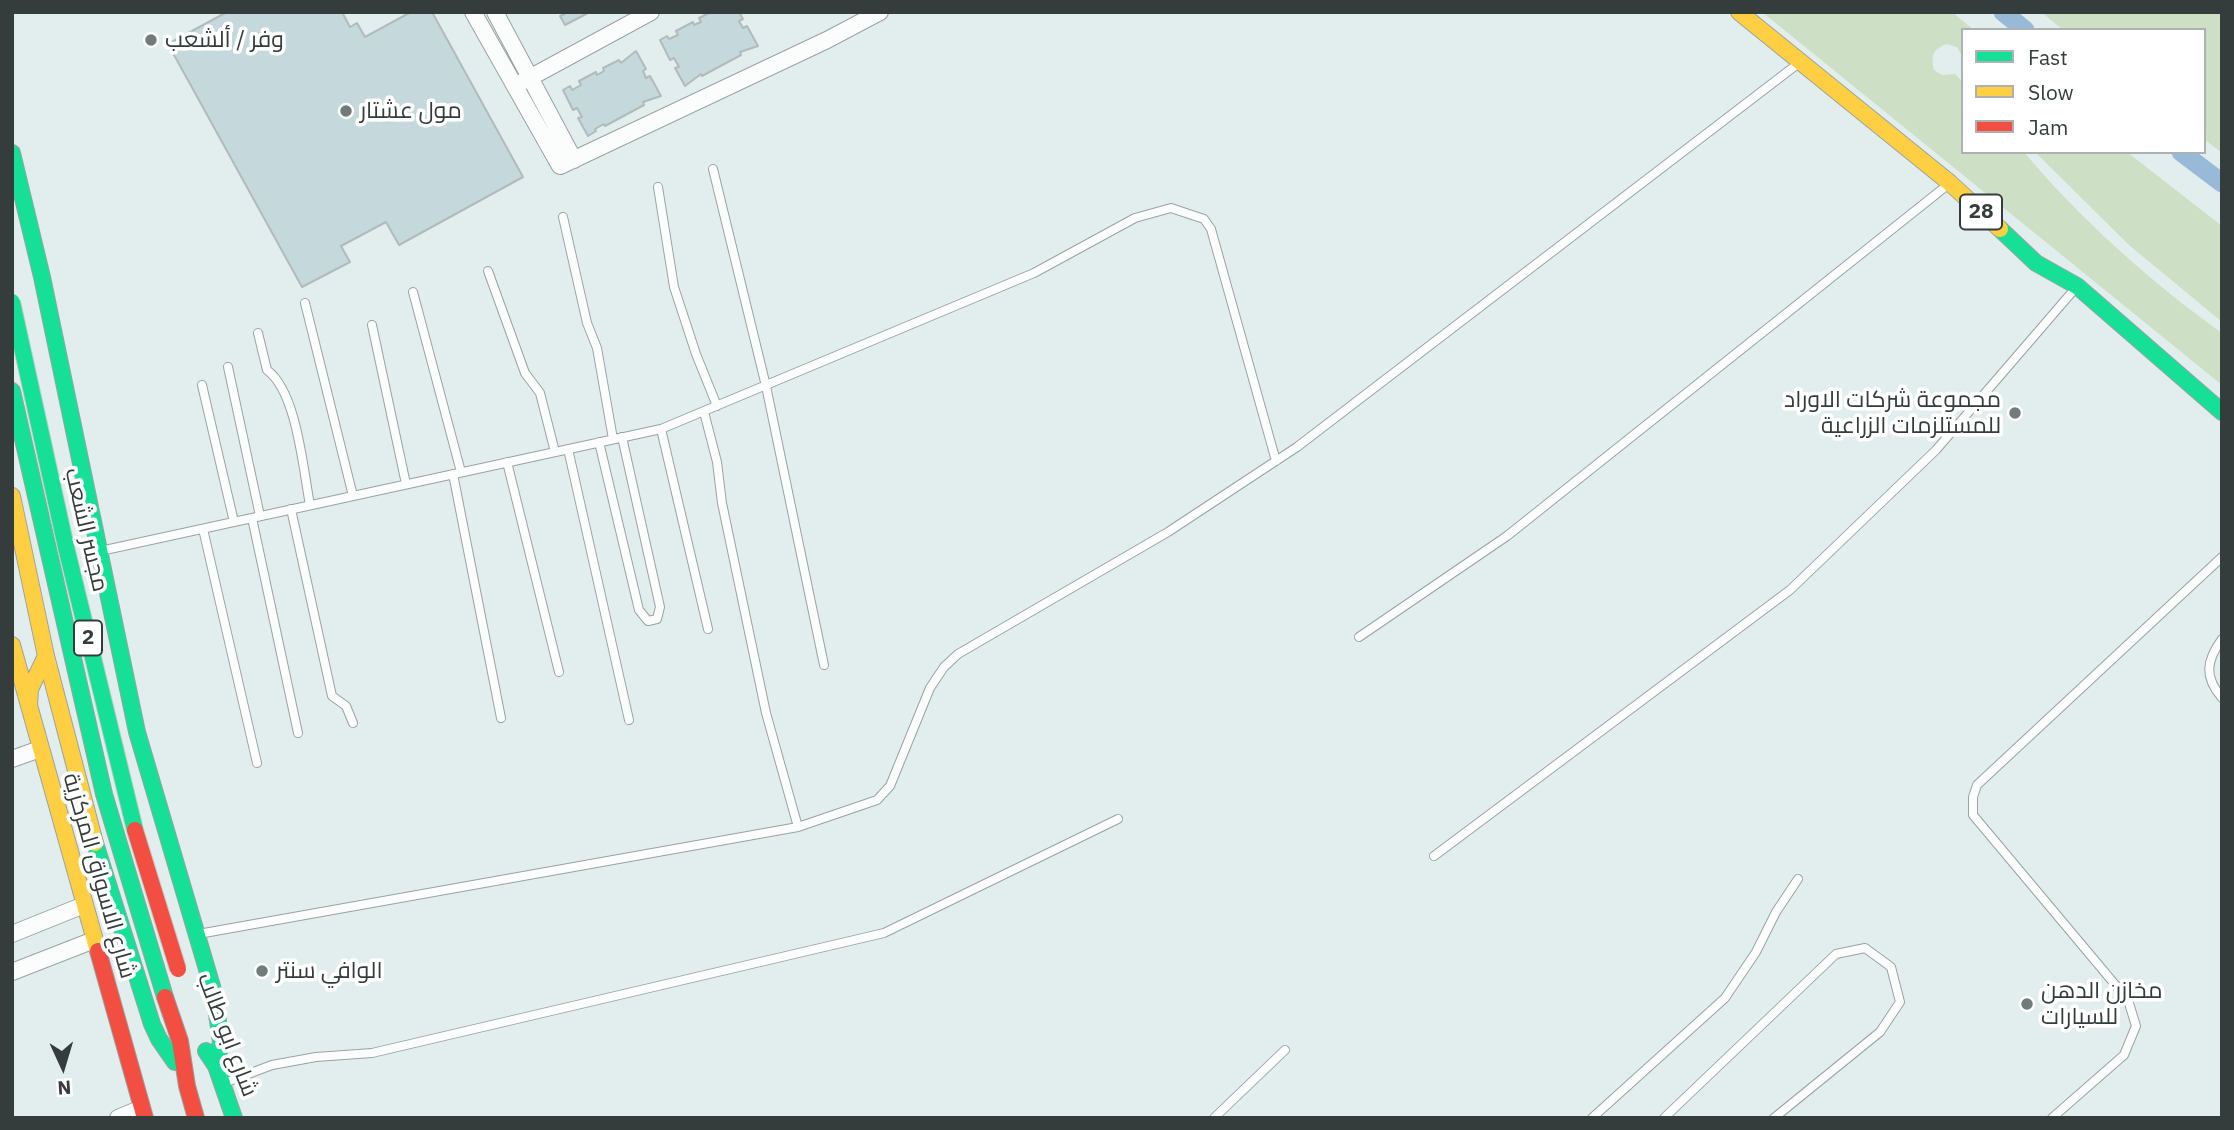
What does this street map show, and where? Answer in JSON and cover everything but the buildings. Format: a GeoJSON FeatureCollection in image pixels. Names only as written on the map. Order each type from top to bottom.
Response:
{"type":"FeatureCollection","features":[{"type":"Feature","properties":{"kind":"main road","name":"28"},"geometry":{"type":"LineString","coordinates":[[1739,12],[1950,183],[2036,262],[2077,286],[2222,412]]}},
{"type":"Feature","properties":{"kind":"main road"},"geometry":{"type":"LineString","coordinates":[[12,153],[52,327],[137,732],[198,934],[220,1021],[222,1042],[216,1066]]}},
{"type":"Feature","properties":{"kind":"main road","name":"مجسر الشعب"},"geometry":{"type":"LineString","coordinates":[[12,302],[66,547],[127,802],[180,976]]}},
{"type":"Feature","properties":{"kind":"main road"},"geometry":{"type":"LineString","coordinates":[[32,333],[52,327]]}},
{"type":"Feature","properties":{"kind":"main road"},"geometry":{"type":"LineString","coordinates":[[38,363],[58,357]]}},
{"type":"Feature","properties":{"kind":"main road","name":"مجسر الشعب"},"geometry":{"type":"LineString","coordinates":[[12,391],[104,793],[158,974]]}},
{"type":"Feature","properties":{"kind":"main road"},"geometry":{"type":"LineString","coordinates":[[12,496],[46,656],[97,855],[149,1015],[159,1040],[183,1070]]}},
{"type":"Feature","properties":{"kind":"main road","name":"شارع الاسواق المركزية"},"geometry":{"type":"LineString","coordinates":[[12,645],[144,1113]]}},
{"type":"Feature","properties":{"kind":"main road"},"geometry":{"type":"LineString","coordinates":[[29,706],[30,689],[46,656]]}},
{"type":"Feature","properties":{"kind":"main road","name":"شارع ابو طالب"},"geometry":{"type":"LineString","coordinates":[[158,974],[180,1041],[183,1070],[196,1118]]}},
{"type":"Feature","properties":{"kind":"main road","name":"شارع ابو طالب"},"geometry":{"type":"LineString","coordinates":[[198,1035],[216,1066],[234,1118]]}},
{"type":"Feature","properties":{"kind":"street"},"geometry":{"type":"LineString","coordinates":[[473,12],[558,166],[827,40],[880,12]]}},
{"type":"Feature","properties":{"kind":"street"},"geometry":{"type":"LineString","coordinates":[[495,12],[574,160]]}},
{"type":"Feature","properties":{"kind":"street"},"geometry":{"type":"LineString","coordinates":[[514,86],[651,12]]}},
{"type":"Feature","properties":{"kind":"street"},"geometry":{"type":"LineString","coordinates":[[12,759],[40,749]]}},
{"type":"Feature","properties":{"kind":"street"},"geometry":{"type":"LineString","coordinates":[[12,934],[84,905]]}},
{"type":"Feature","properties":{"kind":"street"},"geometry":{"type":"LineString","coordinates":[[12,972],[94,940]]}},
{"type":"Feature","properties":{"kind":"street"},"geometry":{"type":"LineString","coordinates":[[118,1118],[144,1113]]}},
{"type":"Feature","properties":{"kind":"lane"},"geometry":{"type":"LineString","coordinates":[[198,934],[798,827],[877,800],[890,786],[930,688],[944,667],[958,654],[1168,532],[1276,461],[1801,62]]}},
{"type":"Feature","properties":{"kind":"lane"},"geometry":{"type":"LineString","coordinates":[[713,169],[766,386],[824,665]]}},
{"type":"Feature","properties":{"kind":"lane"},"geometry":{"type":"LineString","coordinates":[[1359,637],[1507,536],[1950,183]]}},
{"type":"Feature","properties":{"kind":"lane"},"geometry":{"type":"LineString","coordinates":[[658,187],[674,287],[717,406]]}},
{"type":"Feature","properties":{"kind":"lane"},"geometry":{"type":"LineString","coordinates":[[99,551],[661,429],[1034,273],[1135,218],[1171,208],[1204,219],[1211,229],[1276,461]]}},
{"type":"Feature","properties":{"kind":"lane"},"geometry":{"type":"LineString","coordinates":[[563,217],[587,323],[597,348],[660,607],[657,619],[648,621],[639,610],[598,442]]}},
{"type":"Feature","properties":{"kind":"lane"},"geometry":{"type":"LineString","coordinates":[[488,271],[525,373],[540,393],[555,452]]}},
{"type":"Feature","properties":{"kind":"lane"},"geometry":{"type":"LineString","coordinates":[[1434,856],[1790,590],[1936,450],[2077,286]]}},
{"type":"Feature","properties":{"kind":"lane"},"geometry":{"type":"LineString","coordinates":[[413,292],[457,473],[501,718]]}},
{"type":"Feature","properties":{"kind":"lane"},"geometry":{"type":"LineString","coordinates":[[305,303],[353,496]]}},
{"type":"Feature","properties":{"kind":"lane"},"geometry":{"type":"LineString","coordinates":[[372,325],[406,484]]}},
{"type":"Feature","properties":{"kind":"lane"},"geometry":{"type":"LineString","coordinates":[[258,333],[267,370],[275,376],[290,404],[310,505]]}},
{"type":"Feature","properties":{"kind":"lane"},"geometry":{"type":"LineString","coordinates":[[228,367],[298,733]]}},
{"type":"Feature","properties":{"kind":"lane"},"geometry":{"type":"LineString","coordinates":[[201,385],[234,522]]}},
{"type":"Feature","properties":{"kind":"lane"},"geometry":{"type":"LineString","coordinates":[[704,412],[717,462],[722,503],[766,713],[798,827]]}},
{"type":"Feature","properties":{"kind":"lane"},"geometry":{"type":"LineString","coordinates":[[661,429],[708,629]]}},
{"type":"Feature","properties":{"kind":"lane"},"geometry":{"type":"LineString","coordinates":[[568,449],[629,720]]}},
{"type":"Feature","properties":{"kind":"lane"},"geometry":{"type":"LineString","coordinates":[[507,462],[559,672]]}},
{"type":"Feature","properties":{"kind":"lane"},"geometry":{"type":"LineString","coordinates":[[292,509],[332,696],[346,706],[353,723]]}},
{"type":"Feature","properties":{"kind":"lane"},"geometry":{"type":"LineString","coordinates":[[203,529],[257,763]]}},
{"type":"Feature","properties":{"kind":"lane"},"geometry":{"type":"LineString","coordinates":[[2052,1118],[2124,1055],[2136,1026],[2128,1000],[1973,815],[1973,797],[1977,785],[2222,557]]}},
{"type":"Feature","properties":{"kind":"lane"},"geometry":{"type":"LineString","coordinates":[[2222,639],[2209,660],[2211,685],[2222,698]]}},
{"type":"Feature","properties":{"kind":"lane"},"geometry":{"type":"LineString","coordinates":[[223,1084],[272,1065],[316,1057],[372,1053],[884,933],[1118,819]]}},
{"type":"Feature","properties":{"kind":"lane"},"geometry":{"type":"LineString","coordinates":[[1592,1118],[1725,998],[1756,953],[1776,912],[1798,879]]}},
{"type":"Feature","properties":{"kind":"lane"},"geometry":{"type":"LineString","coordinates":[[1664,1118],[1836,954],[1865,948],[1891,967],[1900,1002],[1880,1032],[1774,1118]]}},
{"type":"Feature","properties":{"kind":"lane"},"geometry":{"type":"LineString","coordinates":[[1214,1118],[1285,1050]]}},
{"type":"Feature","properties":{"kind":"green space"},"geometry":{"type":"Polygon","coordinates":[[[1762,12],[1952,12],[1972,28],[1961,28],[1961,54],[1957,47],[1946,44],[1935,51],[1933,61],[1934,70],[1942,75],[1955,74],[1961,80],[1961,154],[2026,154],[2068,201],[2117,248],[2169,293],[2222,333],[2222,385],[1762,12]]]}},
{"type":"Feature","properties":{"kind":"green space"},"geometry":{"type":"Polygon","coordinates":[[[2041,12],[2222,12],[2222,153],[2206,141],[2206,28],[2061,28],[2041,12]]]}},
{"type":"Feature","properties":{"kind":"green space"},"geometry":{"type":"Polygon","coordinates":[[[2037,154],[2130,154],[2222,226],[2222,322],[2129,245],[2037,154]]]}},
{"type":"Feature","properties":{"kind":"waterway"},"geometry":{"type":"LineString","coordinates":[[2003,12],[2023,28]]}},
{"type":"Feature","properties":{"kind":"waterway"},"geometry":{"type":"LineString","coordinates":[[2184,154],[2222,183]]}},
{"type":"Feature","properties":{"kind":"traffic: fast"},"geometry":{"type":"LineString","coordinates":[[12,153],[42,277],[137,732],[214,993],[221,1042],[216,1066]]}},
{"type":"Feature","properties":{"kind":"traffic: fast"},"geometry":{"type":"LineString","coordinates":[[2000,229],[2036,263],[2077,286],[2222,412]]}},
{"type":"Feature","properties":{"kind":"traffic: fast"},"geometry":{"type":"LineString","coordinates":[[12,302],[66,547],[135,830]]}},
{"type":"Feature","properties":{"kind":"traffic: fast"},"geometry":{"type":"LineString","coordinates":[[12,391],[104,794],[165,997]]}},
{"type":"Feature","properties":{"kind":"traffic: fast"},"geometry":{"type":"LineString","coordinates":[[95,843],[152,1024],[175,1062]]}},
{"type":"Feature","properties":{"kind":"traffic: fast"},"geometry":{"type":"LineString","coordinates":[[206,1051],[216,1066],[234,1118]]}},
{"type":"Feature","properties":{"kind":"traffic: slow"},"geometry":{"type":"LineString","coordinates":[[1739,12],[1950,183],[2000,229]]}},
{"type":"Feature","properties":{"kind":"traffic: slow"},"geometry":{"type":"LineString","coordinates":[[12,496],[46,656],[95,843]]}},
{"type":"Feature","properties":{"kind":"traffic: slow"},"geometry":{"type":"LineString","coordinates":[[12,645],[98,951]]}},
{"type":"Feature","properties":{"kind":"traffic: slow"},"geometry":{"type":"LineString","coordinates":[[29,706],[30,689],[46,656]]}},
{"type":"Feature","properties":{"kind":"traffic: jam"},"geometry":{"type":"LineString","coordinates":[[135,830],[178,969]]}},
{"type":"Feature","properties":{"kind":"traffic: jam"},"geometry":{"type":"LineString","coordinates":[[98,951],[145,1118]]}},
{"type":"Feature","properties":{"kind":"traffic: jam"},"geometry":{"type":"LineString","coordinates":[[165,997],[180,1041],[187,1086],[196,1118]]}},
{"type":"Feature","properties":{"kind":"place","name":"وفر / ألشعب"},"geometry":{"type":"Point","coordinates":[151,40]}},
{"type":"Feature","properties":{"kind":"place","name":"مول عشتار"},"geometry":{"type":"Point","coordinates":[346,111]}},
{"type":"Feature","properties":{"kind":"place","name":"مجموعة شركات الاوراد للمستلزمات الزراعية"},"geometry":{"type":"Point","coordinates":[2015,413]}},
{"type":"Feature","properties":{"kind":"place","name":"الوافي سنتر"},"geometry":{"type":"Point","coordinates":[262,971]}},
{"type":"Feature","properties":{"kind":"place","name":"مخازن الدهن للسيارات"},"geometry":{"type":"Point","coordinates":[2027,1004]}}]}
